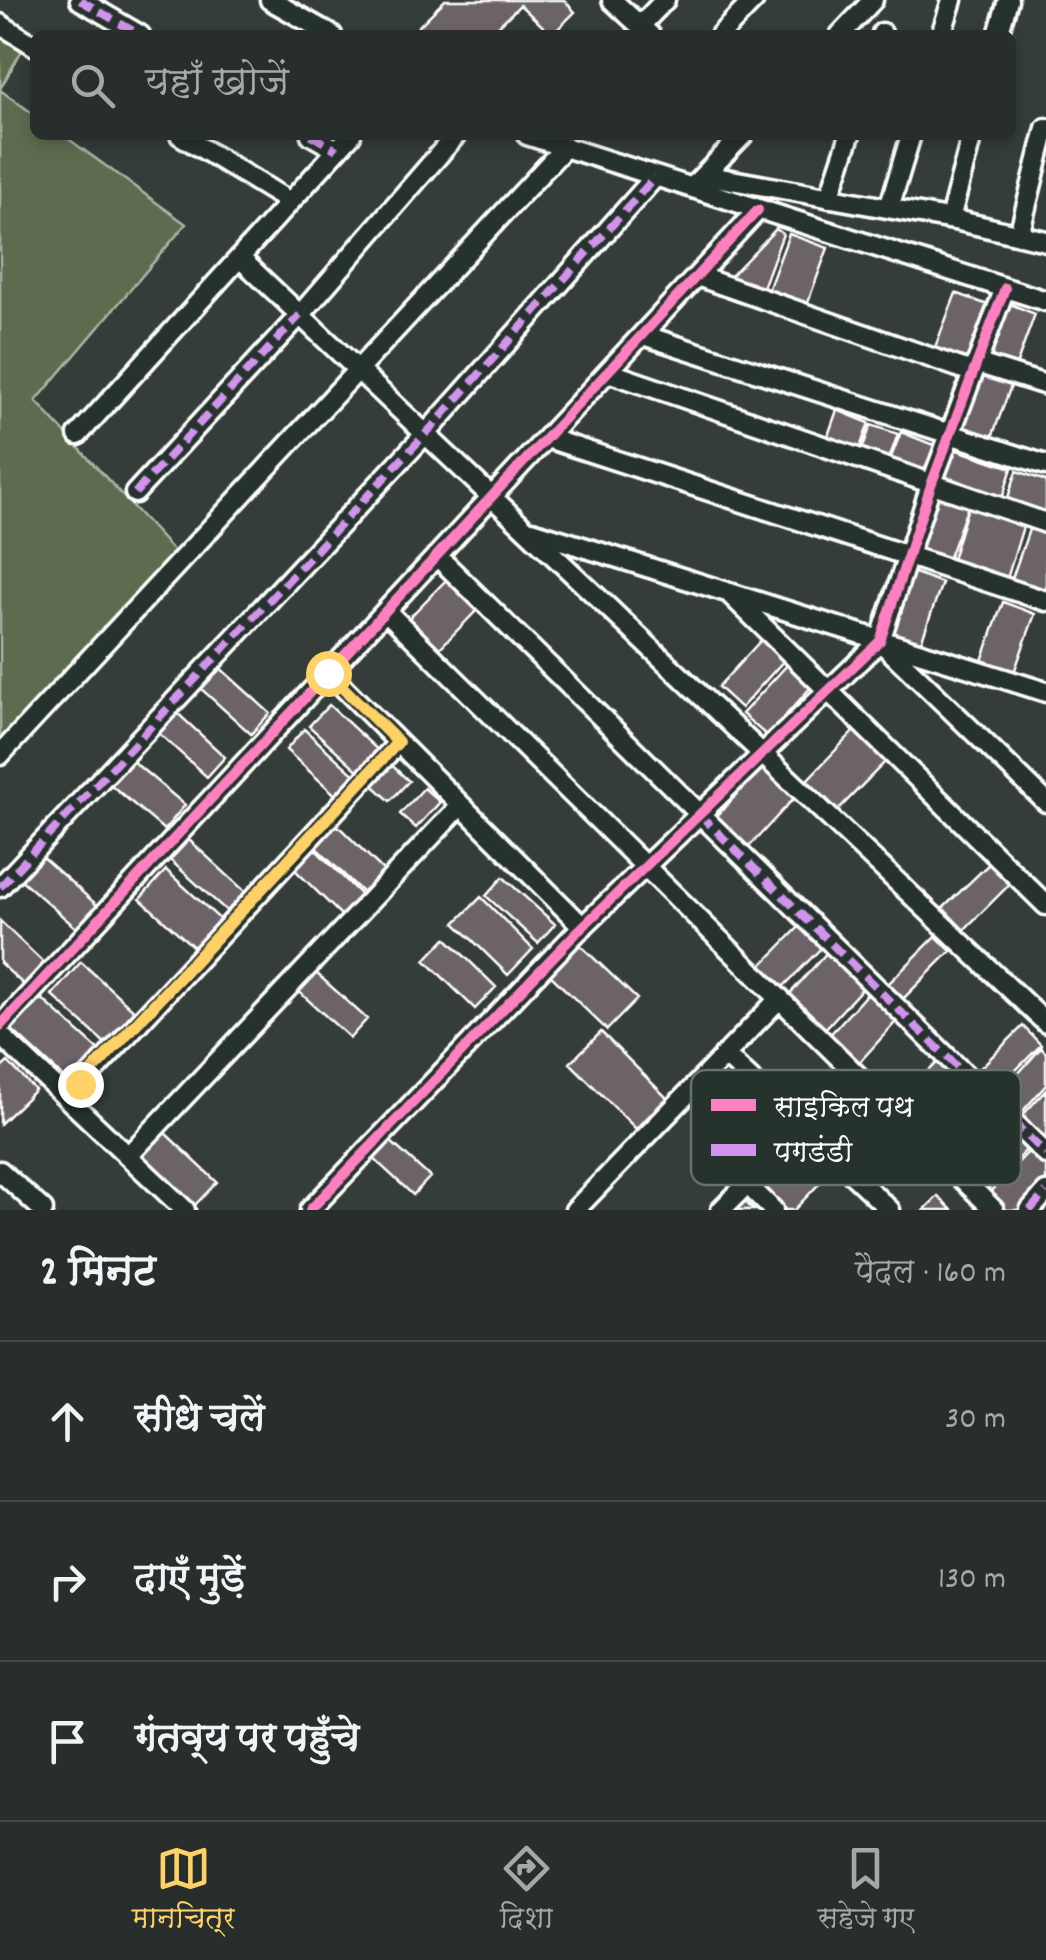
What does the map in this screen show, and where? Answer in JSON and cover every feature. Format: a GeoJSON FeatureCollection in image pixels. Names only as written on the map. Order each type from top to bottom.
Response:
{"type":"FeatureCollection","features":[{"type":"Feature","properties":{"kind":"street"},"geometry":{"type":"LineString","coordinates":[[80,0],[131,30]]}},
{"type":"Feature","properties":{"kind":"street"},"geometry":{"type":"LineString","coordinates":[[270,0],[323,30]]}},
{"type":"Feature","properties":{"kind":"street"},"geometry":{"type":"LineString","coordinates":[[612,0],[644,30],[665,0]]}},
{"type":"Feature","properties":{"kind":"street"},"geometry":{"type":"LineString","coordinates":[[725,30],[754,0]]}},
{"type":"Feature","properties":{"kind":"street"},"geometry":{"type":"LineString","coordinates":[[845,30],[873,0]]}},
{"type":"Feature","properties":{"kind":"street"},"geometry":{"type":"LineString","coordinates":[[943,30],[952,0]]}},
{"type":"Feature","properties":{"kind":"street"},"geometry":{"type":"LineString","coordinates":[[999,30],[1008,0]]}},
{"type":"Feature","properties":{"kind":"street"},"geometry":{"type":"LineString","coordinates":[[0,24],[30,43]]}},
{"type":"Feature","properties":{"kind":"street"},"geometry":{"type":"LineString","coordinates":[[1019,235],[1046,128]]}},
{"type":"Feature","properties":{"kind":"street"},"geometry":{"type":"LineString","coordinates":[[188,140],[290,202]]}},
{"type":"Feature","properties":{"kind":"street"},"geometry":{"type":"LineString","coordinates":[[320,140],[338,150]]}},
{"type":"Feature","properties":{"kind":"street"},"geometry":{"type":"LineString","coordinates":[[78,435],[347,140]]}},
{"type":"Feature","properties":{"kind":"street"},"geometry":{"type":"LineString","coordinates":[[135,493],[300,315],[452,140]]}},
{"type":"Feature","properties":{"kind":"street"},"geometry":{"type":"LineString","coordinates":[[541,140],[655,178],[829,198],[1046,241]]}},
{"type":"Feature","properties":{"kind":"street"},"geometry":{"type":"LineString","coordinates":[[697,182],[738,140]]}},
{"type":"Feature","properties":{"kind":"street"},"geometry":{"type":"LineString","coordinates":[[829,198],[848,140]]}},
{"type":"Feature","properties":{"kind":"street"},"geometry":{"type":"LineString","coordinates":[[889,208],[909,140]]}},
{"type":"Feature","properties":{"kind":"street"},"geometry":{"type":"LineString","coordinates":[[950,219],[971,140]]}},
{"type":"Feature","properties":{"kind":"street"},"geometry":{"type":"LineString","coordinates":[[0,755],[564,148]]}},
{"type":"Feature","properties":{"kind":"street"},"geometry":{"type":"LineString","coordinates":[[0,887],[425,434],[655,178]]}},
{"type":"Feature","properties":{"kind":"street"},"geometry":{"type":"LineString","coordinates":[[697,182],[758,210],[1046,301]]}},
{"type":"Feature","properties":{"kind":"street"},"geometry":{"type":"LineString","coordinates":[[0,1026],[758,210]]}},
{"type":"Feature","properties":{"kind":"street"},"geometry":{"type":"LineString","coordinates":[[240,258],[1046,1023]]}},
{"type":"Feature","properties":{"kind":"street"},"geometry":{"type":"LineString","coordinates":[[698,276],[974,368],[1046,385]]}},
{"type":"Feature","properties":{"kind":"street"},"geometry":{"type":"LineString","coordinates":[[310,1210],[583,926],[880,641],[930,484],[1005,288]]}},
{"type":"Feature","properties":{"kind":"street"},"geometry":{"type":"LineString","coordinates":[[643,335],[1046,465]]}},
{"type":"Feature","properties":{"kind":"street"},"geometry":{"type":"LineString","coordinates":[[608,372],[1046,524]]}},
{"type":"Feature","properties":{"kind":"street"},"geometry":{"type":"LineString","coordinates":[[546,438],[1046,601]]}},
{"type":"Feature","properties":{"kind":"street"},"geometry":{"type":"LineString","coordinates":[[526,529],[1046,692]]}},
{"type":"Feature","properties":{"kind":"street"},"geometry":{"type":"LineString","coordinates":[[437,556],[960,1070]]}},
{"type":"Feature","properties":{"kind":"street"},"geometry":{"type":"LineString","coordinates":[[727,591],[827,694],[1046,905]]}},
{"type":"Feature","properties":{"kind":"street"},"geometry":{"type":"LineString","coordinates":[[386,611],[853,1070]]}},
{"type":"Feature","properties":{"kind":"street"},"geometry":{"type":"LineString","coordinates":[[880,641],[1046,802]]}},
{"type":"Feature","properties":{"kind":"street"},"geometry":{"type":"LineString","coordinates":[[328,673],[583,926]]}},
{"type":"Feature","properties":{"kind":"street"},"geometry":{"type":"LineString","coordinates":[[68,1098],[398,742]]}},
{"type":"Feature","properties":{"kind":"street"},"geometry":{"type":"LineString","coordinates":[[128,1156],[461,805]]}},
{"type":"Feature","properties":{"kind":"street"},"geometry":{"type":"LineString","coordinates":[[710,1070],[780,998]]}},
{"type":"Feature","properties":{"kind":"street"},"geometry":{"type":"LineString","coordinates":[[0,1035],[186,1210]]}},
{"type":"Feature","properties":{"kind":"street"},"geometry":{"type":"LineString","coordinates":[[725,1055],[741,1070]]}},
{"type":"Feature","properties":{"kind":"street"},"geometry":{"type":"LineString","coordinates":[[575,1210],[691,1090]]}},
{"type":"Feature","properties":{"kind":"street"},"geometry":{"type":"LineString","coordinates":[[1021,1130],[1046,1154]]}},
{"type":"Feature","properties":{"kind":"street"},"geometry":{"type":"LineString","coordinates":[[0,1171],[43,1210]]}},
{"type":"Feature","properties":{"kind":"street"},"geometry":{"type":"LineString","coordinates":[[721,1210],[746,1185]]}},
{"type":"Feature","properties":{"kind":"street"},"geometry":{"type":"LineString","coordinates":[[748,1185],[774,1210]]}},
{"type":"Feature","properties":{"kind":"street"},"geometry":{"type":"LineString","coordinates":[[864,1185],[890,1210]]}},
{"type":"Feature","properties":{"kind":"street"},"geometry":{"type":"LineString","coordinates":[[969,1185],[994,1210]]}},
{"type":"Feature","properties":{"kind":"street"},"geometry":{"type":"LineString","coordinates":[[1030,1210],[1046,1192]]}},
{"type":"Feature","properties":{"kind":"green space"},"geometry":{"type":"Polygon","coordinates":[[[0,37],[22,50],[0,89],[0,37]]]}},
{"type":"Feature","properties":{"kind":"green space"},"geometry":{"type":"Polygon","coordinates":[[[0,90],[30,111],[30,140],[70,140],[186,224],[36,401],[175,553],[0,744],[0,90]]]}},
{"type":"Feature","properties":{"kind":"building"},"geometry":{"type":"Polygon","coordinates":[[[445,0],[564,0],[575,12],[557,30],[547,30],[520,5],[494,30],[417,28],[445,0]]]}},
{"type":"Feature","properties":{"kind":"building"},"geometry":{"type":"Polygon","coordinates":[[[776,229],[783,234],[761,293],[726,281],[776,229]]]}},
{"type":"Feature","properties":{"kind":"building"},"geometry":{"type":"Polygon","coordinates":[[[789,234],[828,248],[806,307],[767,293],[789,234]]]}},
{"type":"Feature","properties":{"kind":"building"},"geometry":{"type":"Polygon","coordinates":[[[956,293],[993,307],[969,369],[932,355],[956,293]]]}},
{"type":"Feature","properties":{"kind":"building"},"geometry":{"type":"Polygon","coordinates":[[[1003,301],[1035,314],[1013,374],[980,361],[1003,301]]]}},
{"type":"Feature","properties":{"kind":"building"},"geometry":{"type":"Polygon","coordinates":[[[979,374],[1011,386],[989,445],[957,432],[979,374]]]}},
{"type":"Feature","properties":{"kind":"building"},"geometry":{"type":"Polygon","coordinates":[[[837,410],[869,423],[857,456],[825,444],[837,410]]]}},
{"type":"Feature","properties":{"kind":"building"},"geometry":{"type":"Polygon","coordinates":[[[871,425],[898,434],[887,465],[860,455],[871,425]]]}},
{"type":"Feature","properties":{"kind":"building"},"geometry":{"type":"Polygon","coordinates":[[[901,432],[936,446],[924,479],[888,465],[901,432]]]}},
{"type":"Feature","properties":{"kind":"building"},"geometry":{"type":"Polygon","coordinates":[[[951,448],[1012,468],[1001,502],[940,483],[951,448]]]}},
{"type":"Feature","properties":{"kind":"building"},"geometry":{"type":"Polygon","coordinates":[[[1017,471],[1046,481],[1046,519],[1005,506],[1017,471]]]}},
{"type":"Feature","properties":{"kind":"building"},"geometry":{"type":"Polygon","coordinates":[[[937,492],[969,504],[946,565],[915,554],[937,492]]]}},
{"type":"Feature","properties":{"kind":"building"},"geometry":{"type":"Polygon","coordinates":[[[969,504],[1025,520],[1006,582],[950,566],[969,504]]]}},
{"type":"Feature","properties":{"kind":"building"},"geometry":{"type":"Polygon","coordinates":[[[1032,521],[1046,526],[1046,596],[1010,584],[1032,521]]]}},
{"type":"Feature","properties":{"kind":"building"},"geometry":{"type":"Polygon","coordinates":[[[910,571],[942,583],[919,648],[887,636],[910,571]]]}},
{"type":"Feature","properties":{"kind":"building"},"geometry":{"type":"Polygon","coordinates":[[[450,576],[481,606],[437,651],[406,621],[450,576]]]}},
{"type":"Feature","properties":{"kind":"building"},"geometry":{"type":"Polygon","coordinates":[[[1003,602],[1035,614],[1012,678],[980,666],[1003,602]]]}},
{"type":"Feature","properties":{"kind":"building"},"geometry":{"type":"Polygon","coordinates":[[[763,638],[786,658],[741,708],[718,687],[763,638]]]}},
{"type":"Feature","properties":{"kind":"building"},"geometry":{"type":"Polygon","coordinates":[[[789,663],[813,685],[767,736],[742,714],[789,663]]]}},
{"type":"Feature","properties":{"kind":"building"},"geometry":{"type":"Polygon","coordinates":[[[218,666],[270,713],[251,734],[199,687],[218,666]]]}},
{"type":"Feature","properties":{"kind":"building"},"geometry":{"type":"Polygon","coordinates":[[[329,705],[382,754],[363,775],[309,726],[329,705]]]}},
{"type":"Feature","properties":{"kind":"building"},"geometry":{"type":"Polygon","coordinates":[[[173,709],[225,757],[207,777],[154,729],[173,709]]]}},
{"type":"Feature","properties":{"kind":"building"},"geometry":{"type":"Polygon","coordinates":[[[857,728],[888,759],[838,810],[807,780],[857,728]]]}},
{"type":"Feature","properties":{"kind":"building"},"geometry":{"type":"Polygon","coordinates":[[[304,729],[360,780],[341,800],[286,750],[304,729]]]}},
{"type":"Feature","properties":{"kind":"building"},"geometry":{"type":"Polygon","coordinates":[[[130,759],[185,805],[164,830],[110,784],[130,759]]]}},
{"type":"Feature","properties":{"kind":"building"},"geometry":{"type":"Polygon","coordinates":[[[385,759],[409,781],[390,801],[366,779],[385,759]]]}},
{"type":"Feature","properties":{"kind":"building"},"geometry":{"type":"Polygon","coordinates":[[[761,768],[794,798],[748,848],[715,818],[761,768]]]}},
{"type":"Feature","properties":{"kind":"building"},"geometry":{"type":"Polygon","coordinates":[[[424,788],[440,802],[416,828],[400,814],[424,788]]]}},
{"type":"Feature","properties":{"kind":"building"},"geometry":{"type":"Polygon","coordinates":[[[332,820],[384,871],[363,893],[310,842],[332,820]]]}},
{"type":"Feature","properties":{"kind":"building"},"geometry":{"type":"Polygon","coordinates":[[[189,840],[249,895],[231,915],[170,860],[189,840]]]}},
{"type":"Feature","properties":{"kind":"building"},"geometry":{"type":"Polygon","coordinates":[[[313,847],[363,897],[343,917],[293,868],[313,847]]]}},
{"type":"Feature","properties":{"kind":"building"},"geometry":{"type":"Polygon","coordinates":[[[40,855],[97,905],[76,928],[19,878],[40,855]]]}},
{"type":"Feature","properties":{"kind":"building"},"geometry":{"type":"Polygon","coordinates":[[[992,861],[1012,882],[964,930],[943,908],[992,861]]]}},
{"type":"Feature","properties":{"kind":"building"},"geometry":{"type":"Polygon","coordinates":[[[166,870],[224,923],[198,951],[140,899],[166,870]]]}},
{"type":"Feature","properties":{"kind":"building"},"geometry":{"type":"Polygon","coordinates":[[[503,877],[555,924],[538,943],[486,896],[503,877]]]}},
{"type":"Feature","properties":{"kind":"building"},"geometry":{"type":"Polygon","coordinates":[[[481,897],[533,949],[508,975],[455,923],[481,897]]]}},
{"type":"Feature","properties":{"kind":"building"},"geometry":{"type":"Polygon","coordinates":[[[0,921],[44,963],[24,985],[0,963],[0,921]]]}},
{"type":"Feature","properties":{"kind":"building"},"geometry":{"type":"Polygon","coordinates":[[[804,922],[826,943],[781,989],[759,968],[804,922]]]}},
{"type":"Feature","properties":{"kind":"building"},"geometry":{"type":"Polygon","coordinates":[[[936,936],[951,951],[898,1004],[883,989],[936,936]]]}},
{"type":"Feature","properties":{"kind":"building"},"geometry":{"type":"Polygon","coordinates":[[[446,938],[496,987],[475,1009],[425,960],[446,938]]]}},
{"type":"Feature","properties":{"kind":"building"},"geometry":{"type":"Polygon","coordinates":[[[578,943],[637,999],[607,1030],[549,974],[578,943]]]}},
{"type":"Feature","properties":{"kind":"building"},"geometry":{"type":"Polygon","coordinates":[[[830,949],[867,983],[824,1030],[787,997],[830,949]]]}},
{"type":"Feature","properties":{"kind":"building"},"geometry":{"type":"Polygon","coordinates":[[[81,962],[138,1014],[109,1047],[52,995],[81,962]]]}},
{"type":"Feature","properties":{"kind":"building"},"geometry":{"type":"Polygon","coordinates":[[[314,971],[367,1019],[350,1038],[297,990],[314,971]]]}},
{"type":"Feature","properties":{"kind":"building"},"geometry":{"type":"Polygon","coordinates":[[[872,988],[902,1015],[857,1065],[827,1038],[872,988]]]}},
{"type":"Feature","properties":{"kind":"building"},"geometry":{"type":"Polygon","coordinates":[[[40,997],[102,1053],[72,1085],[11,1029],[40,997]]]}},
{"type":"Feature","properties":{"kind":"building"},"geometry":{"type":"Polygon","coordinates":[[[1023,1026],[1041,1045],[1016,1070],[978,1070],[1023,1026]]]}},
{"type":"Feature","properties":{"kind":"building"},"geometry":{"type":"Polygon","coordinates":[[[601,1032],[667,1098],[636,1129],[570,1063],[601,1032]]]}},
{"type":"Feature","properties":{"kind":"building"},"geometry":{"type":"Polygon","coordinates":[[[1041,1048],[1046,1053],[1046,1085],[1021,1113],[1021,1070],[1041,1048]]]}},
{"type":"Feature","properties":{"kind":"building"},"geometry":{"type":"Polygon","coordinates":[[[943,1057],[956,1070],[930,1070],[943,1057]]]}},
{"type":"Feature","properties":{"kind":"building"},"geometry":{"type":"Polygon","coordinates":[[[8,1062],[35,1090],[0,1124],[0,1069],[8,1062]]]}},
{"type":"Feature","properties":{"kind":"building"},"geometry":{"type":"Polygon","coordinates":[[[1046,1090],[1046,1134],[1044,1136],[1022,1116],[1046,1090]]]}},
{"type":"Feature","properties":{"kind":"building"},"geometry":{"type":"Polygon","coordinates":[[[164,1132],[217,1182],[194,1206],[142,1155],[164,1132]]]}},
{"type":"Feature","properties":{"kind":"building"},"geometry":{"type":"Polygon","coordinates":[[[1021,1135],[1031,1145],[1021,1155],[1021,1135]]]}},
{"type":"Feature","properties":{"kind":"building"},"geometry":{"type":"Polygon","coordinates":[[[389,1140],[430,1177],[413,1195],[373,1158],[389,1140]]]}},
{"type":"Feature","properties":{"kind":"building"},"geometry":{"type":"Polygon","coordinates":[[[1033,1147],[1046,1160],[1046,1186],[1022,1210],[1006,1210],[989,1193],[997,1185],[1021,1185],[1021,1160],[1033,1147]]]}},
{"type":"Feature","properties":{"kind":"building"},"geometry":{"type":"Polygon","coordinates":[[[759,1185],[818,1185],[794,1210],[785,1210],[759,1185]]]}},
{"type":"Feature","properties":{"kind":"building"},"geometry":{"type":"Polygon","coordinates":[[[938,1196],[952,1210],[924,1210],[938,1196]]]}},
{"type":"Feature","properties":{"kind":"building"},"geometry":{"type":"Polygon","coordinates":[[[741,1198],[754,1210],[729,1210],[741,1198]]]}},
{"type":"Feature","properties":{"kind":"marked path"},"geometry":{"type":"LineString","coordinates":[[80,0],[131,30]]}},
{"type":"Feature","properties":{"kind":"marked path"},"geometry":{"type":"LineString","coordinates":[[320,140],[337,150]]}},
{"type":"Feature","properties":{"kind":"marked path"},"geometry":{"type":"LineString","coordinates":[[0,887],[433,426],[655,177]]}},
{"type":"Feature","properties":{"kind":"marked path"},"geometry":{"type":"LineString","coordinates":[[135,493],[300,315]]}},
{"type":"Feature","properties":{"kind":"marked path"},"geometry":{"type":"LineString","coordinates":[[68,1099],[398,743]]}},
{"type":"Feature","properties":{"kind":"marked path"},"geometry":{"type":"LineString","coordinates":[[700,815],[960,1070]]}},
{"type":"Feature","properties":{"kind":"marked path"},"geometry":{"type":"LineString","coordinates":[[1021,1130],[1046,1154]]}},
{"type":"Feature","properties":{"kind":"marked path"},"geometry":{"type":"LineString","coordinates":[[1030,1210],[1046,1192]]}},
{"type":"Feature","properties":{"kind":"cycle path"},"geometry":{"type":"LineString","coordinates":[[0,1026],[758,210]]}},
{"type":"Feature","properties":{"kind":"cycle path"},"geometry":{"type":"LineString","coordinates":[[310,1210],[576,933],[880,641],[931,485],[1005,288]]}},
{"type":"Feature","properties":{"kind":"route"},"geometry":{"type":"LineString","coordinates":[[80,1084],[398,742],[328,673]]}}]}
